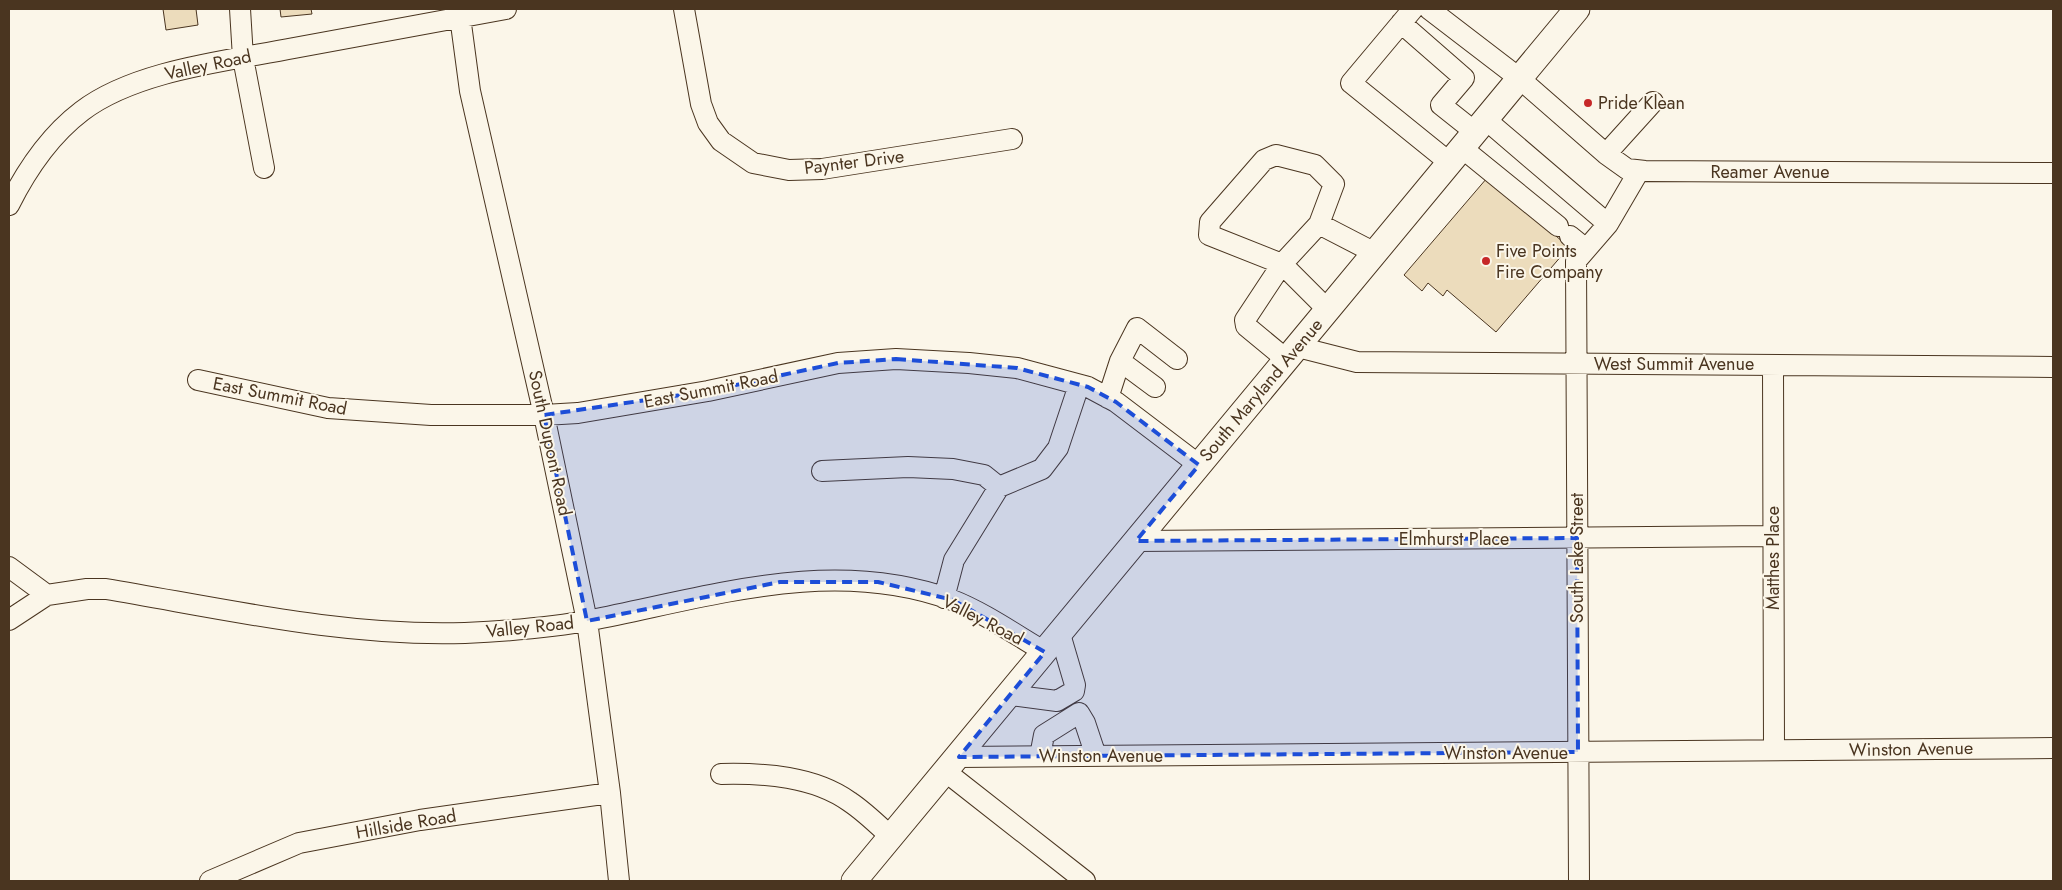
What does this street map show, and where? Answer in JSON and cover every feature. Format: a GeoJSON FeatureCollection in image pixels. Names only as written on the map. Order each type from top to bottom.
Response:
{"type":"FeatureCollection","features":[{"type":"Feature","properties":{"kind":"main road","name":"South Maryland Avenue"},"geometry":{"type":"LineString","coordinates":[[854,881],[1577,9]]}},
{"type":"Feature","properties":{"kind":"street"},"geometry":{"type":"LineString","coordinates":[[240,9],[243,58],[264,168]]}},
{"type":"Feature","properties":{"kind":"street","name":"Valley Road"},"geometry":{"type":"LineString","coordinates":[[9,205],[40,152],[82,111],[102,98],[152,77],[459,13],[506,9]]}},
{"type":"Feature","properties":{"kind":"street","name":"Paynter Drive"},"geometry":{"type":"LineString","coordinates":[[684,9],[701,104],[708,124],[721,141],[753,163],[789,170],[822,169],[1012,139]]}},
{"type":"Feature","properties":{"kind":"street","name":"Reamer Avenue"},"geometry":{"type":"LineString","coordinates":[[1429,9],[1519,78],[1606,154],[1627,169],[1639,171],[2053,172]]}},
{"type":"Feature","properties":{"kind":"street","name":"South Dupont Road"},"geometry":{"type":"LineString","coordinates":[[459,13],[470,91],[544,415],[587,621],[610,793],[619,881]]}},
{"type":"Feature","properties":{"kind":"street"},"geometry":{"type":"LineString","coordinates":[[1586,249],[1564,231],[1468,140],[1441,105],[1464,78],[1407,16],[1351,83],[1468,140],[1608,224]]}},
{"type":"Feature","properties":{"kind":"street"},"geometry":{"type":"LineString","coordinates":[[1606,154],[1653,102]]}},
{"type":"Feature","properties":{"kind":"street"},"geometry":{"type":"LineString","coordinates":[[1292,354],[1246,326],[1245,320],[1282,264],[1319,224],[1334,184],[1315,165],[1276,155],[1264,160],[1210,222],[1210,235],[1282,264],[1328,310]]}},
{"type":"Feature","properties":{"kind":"street","name":"South Lake Street"},"geometry":{"type":"LineString","coordinates":[[1579,881],[1576,261],[1608,224],[1639,171]]}},
{"type":"Feature","properties":{"kind":"street"},"geometry":{"type":"LineString","coordinates":[[1319,224],[1375,253]]}},
{"type":"Feature","properties":{"kind":"street"},"geometry":{"type":"LineString","coordinates":[[1108,398],[1120,361],[1137,328],[1177,359]]}},
{"type":"Feature","properties":{"kind":"street","name":"West Summit Avenue"},"geometry":{"type":"LineString","coordinates":[[1292,354],[1357,362],[2053,367]]}},
{"type":"Feature","properties":{"kind":"street","name":"East Summit Road"},"geometry":{"type":"LineString","coordinates":[[198,380],[328,408],[431,415],[544,415],[578,413],[708,391],[838,363],[896,359],[969,363],[1017,368],[1079,385],[1108,398],[1199,465]]}},
{"type":"Feature","properties":{"kind":"street"},"geometry":{"type":"LineString","coordinates":[[1120,361],[1155,387]]}},
{"type":"Feature","properties":{"kind":"street","name":"Matthes Place"},"geometry":{"type":"LineString","coordinates":[[1773,365],[1774,750]]}},
{"type":"Feature","properties":{"kind":"street"},"geometry":{"type":"LineString","coordinates":[[944,598],[954,560],[999,487],[1042,469],[1058,448],[1079,385]]}},
{"type":"Feature","properties":{"kind":"street"},"geometry":{"type":"LineString","coordinates":[[822,471],[908,467],[953,469],[984,475],[999,487]]}},
{"type":"Feature","properties":{"kind":"street","name":"Elmhurst Place"},"geometry":{"type":"LineString","coordinates":[[1136,541],[1773,536]]}},
{"type":"Feature","properties":{"kind":"street"},"geometry":{"type":"LineString","coordinates":[[9,567],[47,595],[9,620]]}},
{"type":"Feature","properties":{"kind":"street","name":"Valley Road"},"geometry":{"type":"LineString","coordinates":[[47,595],[86,589],[106,589],[320,626],[404,632],[498,631],[587,621],[780,582],[832,579],[878,582],[944,598],[1052,643]]}},
{"type":"Feature","properties":{"kind":"street"},"geometry":{"type":"LineString","coordinates":[[1052,643],[1075,685],[1074,691],[1079,714],[1085,723],[1096,756]]}},
{"type":"Feature","properties":{"kind":"street"},"geometry":{"type":"LineString","coordinates":[[1010,695],[1057,701],[1074,691]]}},
{"type":"Feature","properties":{"kind":"street"},"geometry":{"type":"LineString","coordinates":[[1040,756],[1044,735],[1079,714]]}},
{"type":"Feature","properties":{"kind":"street","name":"Winston Avenue"},"geometry":{"type":"LineString","coordinates":[[952,765],[1040,756],[2053,748]]}},
{"type":"Feature","properties":{"kind":"street"},"geometry":{"type":"LineString","coordinates":[[952,765],[1084,881]]}},
{"type":"Feature","properties":{"kind":"street"},"geometry":{"type":"LineString","coordinates":[[721,774],[748,773],[779,776],[820,786],[850,801],[892,836]]}},
{"type":"Feature","properties":{"kind":"street","name":"Hillside Road"},"geometry":{"type":"LineString","coordinates":[[210,881],[299,843],[420,820],[610,793]]}},
{"type":"Feature","properties":{"kind":"highlighted area"},"geometry":{"type":"Polygon","coordinates":[[[896,359],[1017,368],[1088,387],[1116,402],[1199,465],[1136,541],[1577,538],[1578,752],[959,757],[1045,652],[953,600],[878,582],[780,582],[587,621],[544,415],[708,391],[838,363],[896,359]]]}},
{"type":"Feature","properties":{"kind":"building"},"geometry":{"type":"Polygon","coordinates":[[[163,9],[196,9],[198,25],[166,30],[163,9]]]}},
{"type":"Feature","properties":{"kind":"building"},"geometry":{"type":"Polygon","coordinates":[[[280,9],[311,9],[312,14],[281,17],[280,9]]]}},
{"type":"Feature","properties":{"kind":"building","name":"Five Points Fire Company"},"geometry":{"type":"Polygon","coordinates":[[[1487,178],[1569,247],[1496,332],[1447,290],[1443,296],[1428,283],[1422,291],[1404,275],[1487,178]]]}},
{"type":"Feature","properties":{"kind":"place","name":"Pride Klean"},"geometry":{"type":"Point","coordinates":[1588,103]}},
{"type":"Feature","properties":{"kind":"place","name":"Five Points Fire Company"},"geometry":{"type":"Point","coordinates":[1486,261]}}]}
